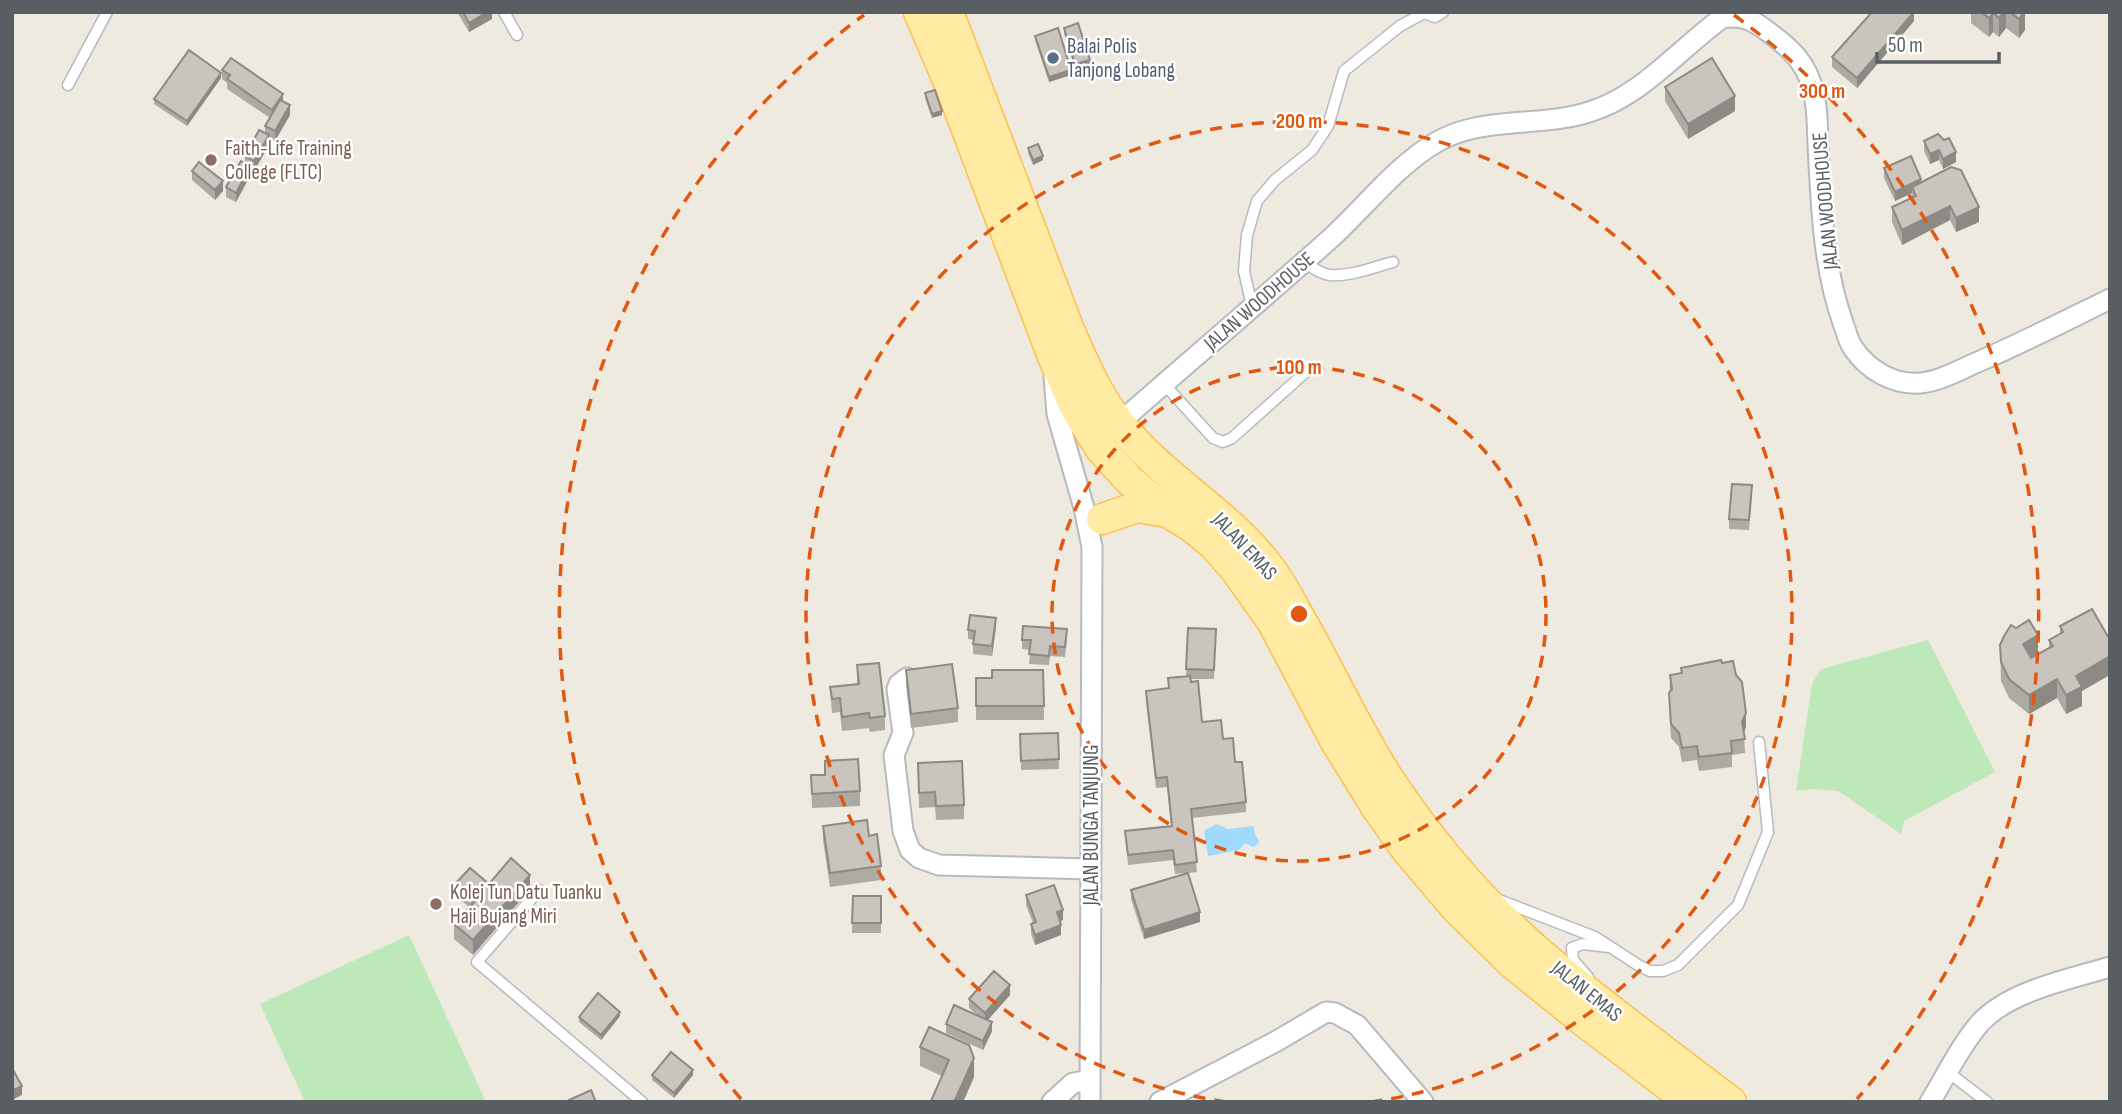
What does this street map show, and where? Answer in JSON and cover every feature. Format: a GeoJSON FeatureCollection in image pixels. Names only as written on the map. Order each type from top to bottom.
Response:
{"type":"FeatureCollection","features":[{"type":"Feature","properties":{"kind":"main road","name":"JALAN EMAS"},"geometry":{"type":"LineString","coordinates":[[919,12],[951,87],[1052,354],[1075,407],[1101,449],[1129,480],[1214,545],[1255,595],[1272,621],[1335,740],[1377,808],[1406,849],[1456,908],[1512,963],[1585,1022],[1692,1088],[1731,1102]]}},
{"type":"Feature","properties":{"kind":"main road","name":"JALAN EMAS"},"geometry":{"type":"LineString","coordinates":[[948,12],[1069,330],[1092,381],[1119,423],[1153,459],[1222,519],[1265,562],[1306,629],[1345,705],[1388,778],[1434,842],[1524,939],[1692,1088]]}},
{"type":"Feature","properties":{"kind":"main road"},"geometry":{"type":"LineString","coordinates":[[1119,423],[1135,455],[1135,471],[1129,480]]}},
{"type":"Feature","properties":{"kind":"main road"},"geometry":{"type":"LineString","coordinates":[[1102,519],[1137,507],[1168,512]]}},
{"type":"Feature","properties":{"kind":"street","name":"JALAN WOODHOUSE"},"geometry":{"type":"LineString","coordinates":[[1119,423],[1303,262],[1418,153],[1464,129],[1569,118],[1614,102],[1639,87],[1722,18],[1738,14],[1761,26],[1785,44],[1805,68],[1813,87],[1826,249],[1836,302],[1851,346],[1869,366],[1895,381],[1922,383],[1948,376],[2110,299]]}},
{"type":"Feature","properties":{"kind":"street"},"geometry":{"type":"LineString","coordinates":[[1052,354],[1057,414],[1084,508],[1092,547]]}},
{"type":"Feature","properties":{"kind":"street"},"geometry":{"type":"LineString","coordinates":[[1092,547],[1102,519],[1129,480]]}},
{"type":"Feature","properties":{"kind":"street","name":"JALAN BUNGA TANJUNG"},"geometry":{"type":"LineString","coordinates":[[1090,1102],[1092,547]]}},
{"type":"Feature","properties":{"kind":"street"},"geometry":{"type":"LineString","coordinates":[[907,678],[897,689],[903,733],[894,755],[903,831],[910,850],[919,858],[939,865],[1090,869]]}},
{"type":"Feature","properties":{"kind":"street"},"geometry":{"type":"LineString","coordinates":[[1930,1102],[1981,1022],[2018,997],[2110,967]]}},
{"type":"Feature","properties":{"kind":"street"},"geometry":{"type":"LineString","coordinates":[[1160,1102],[1326,1012],[1335,1013],[1357,1025],[1423,1102]]}},
{"type":"Feature","properties":{"kind":"street"},"geometry":{"type":"LineString","coordinates":[[1052,1102],[1073,1083],[1089,1080]]}},
{"type":"Feature","properties":{"kind":"lane"},"geometry":{"type":"LineString","coordinates":[[68,85],[107,12]]}},
{"type":"Feature","properties":{"kind":"lane"},"geometry":{"type":"LineString","coordinates":[[504,12],[517,35]]}},
{"type":"Feature","properties":{"kind":"lane"},"geometry":{"type":"LineString","coordinates":[[1252,306],[1244,271],[1247,235],[1257,201],[1275,180],[1312,150],[1328,126],[1344,71],[1400,26],[1424,13],[1434,17],[1443,12]]}},
{"type":"Feature","properties":{"kind":"lane"},"geometry":{"type":"LineString","coordinates":[[1303,262],[1320,273],[1331,275],[1356,272],[1393,262]]}},
{"type":"Feature","properties":{"kind":"lane"},"geometry":{"type":"LineString","coordinates":[[1164,384],[1213,438],[1223,442],[1232,438],[1308,370]]}},
{"type":"Feature","properties":{"kind":"lane"},"geometry":{"type":"LineString","coordinates":[[1475,888],[1595,937],[1650,971],[1673,968],[1738,905],[1768,832],[1759,743]]}},
{"type":"Feature","properties":{"kind":"lane"},"geometry":{"type":"LineString","coordinates":[[539,890],[477,962],[642,1102]]}},
{"type":"Feature","properties":{"kind":"lane"},"geometry":{"type":"LineString","coordinates":[[1597,984],[1573,960],[1572,948],[1583,944],[1609,947]]}},
{"type":"Feature","properties":{"kind":"lane"},"geometry":{"type":"LineString","coordinates":[[1618,1002],[1639,1020],[1692,1088]]}},
{"type":"Feature","properties":{"kind":"lane"},"geometry":{"type":"LineString","coordinates":[[1948,1072],[1987,1102]]}},
{"type":"Feature","properties":{"kind":"green space"},"geometry":{"type":"Polygon","coordinates":[[[1928,640],[1995,772],[1904,821],[1901,834],[1838,791],[1796,791],[1812,684],[1821,669],[1928,640]]]}},
{"type":"Feature","properties":{"kind":"green space"},"geometry":{"type":"Polygon","coordinates":[[[409,935],[486,1102],[305,1102],[260,1004],[409,935]]]}},
{"type":"Feature","properties":{"kind":"water"},"geometry":{"type":"Polygon","coordinates":[[[1216,824],[1228,829],[1253,826],[1258,844],[1253,847],[1245,843],[1239,850],[1208,856],[1204,831],[1216,824]]]}},
{"type":"Feature","properties":{"kind":"building"},"geometry":{"type":"Polygon","coordinates":[[[463,12],[487,12],[469,23],[463,12]]]}},
{"type":"Feature","properties":{"kind":"building"},"geometry":{"type":"Polygon","coordinates":[[[1872,12],[1914,12],[1857,78],[1832,57],[1872,12]]]}},
{"type":"Feature","properties":{"kind":"building"},"geometry":{"type":"Polygon","coordinates":[[[1981,12],[2004,12],[1999,18],[1993,13],[1989,18],[1981,12]]]}},
{"type":"Feature","properties":{"kind":"building"},"geometry":{"type":"Polygon","coordinates":[[[2010,12],[2024,12],[2019,19],[2010,12]]]}},
{"type":"Feature","properties":{"kind":"building"},"geometry":{"type":"Polygon","coordinates":[[[1078,23],[1090,60],[1075,64],[1064,28],[1078,23]]]}},
{"type":"Feature","properties":{"kind":"building","name":"Balai Polis Tanjong Lobang"},"geometry":{"type":"Polygon","coordinates":[[[1058,28],[1071,70],[1049,77],[1035,36],[1058,28]]]}},
{"type":"Feature","properties":{"kind":"building"},"geometry":{"type":"Polygon","coordinates":[[[189,50],[221,73],[187,121],[154,99],[189,50]]]}},
{"type":"Feature","properties":{"kind":"building"},"geometry":{"type":"Polygon","coordinates":[[[231,58],[283,94],[272,110],[227,79],[230,75],[222,70],[231,58]]]}},
{"type":"Feature","properties":{"kind":"building"},"geometry":{"type":"Polygon","coordinates":[[[1712,58],[1735,96],[1688,124],[1665,87],[1712,58]]]}},
{"type":"Feature","properties":{"kind":"building"},"geometry":{"type":"Polygon","coordinates":[[[935,90],[942,111],[932,114],[925,93],[935,90]]]}},
{"type":"Feature","properties":{"kind":"building"},"geometry":{"type":"Polygon","coordinates":[[[280,100],[290,105],[275,131],[265,126],[280,100]]]}},
{"type":"Feature","properties":{"kind":"building"},"geometry":{"type":"Polygon","coordinates":[[[259,130],[269,135],[254,161],[245,156],[259,130]]]}},
{"type":"Feature","properties":{"kind":"building"},"geometry":{"type":"Polygon","coordinates":[[[1938,134],[1944,140],[1949,138],[1956,152],[1943,159],[1939,150],[1930,154],[1924,141],[1938,134]]]}},
{"type":"Feature","properties":{"kind":"building"},"geometry":{"type":"Polygon","coordinates":[[[1038,144],[1043,156],[1033,160],[1028,148],[1038,144]]]}},
{"type":"Feature","properties":{"kind":"building"},"geometry":{"type":"Polygon","coordinates":[[[1911,156],[1921,179],[1895,192],[1884,168],[1911,156]]]}},
{"type":"Feature","properties":{"kind":"building"},"geometry":{"type":"Polygon","coordinates":[[[241,161],[250,166],[236,193],[226,187],[241,161]]]}},
{"type":"Feature","properties":{"kind":"building"},"geometry":{"type":"Polygon","coordinates":[[[199,162],[223,181],[215,190],[192,171],[199,162]]]}},
{"type":"Feature","properties":{"kind":"building"},"geometry":{"type":"Polygon","coordinates":[[[1951,167],[1961,170],[1979,207],[1956,218],[1950,206],[1902,230],[1892,207],[1916,196],[1912,187],[1951,167]]]}},
{"type":"Feature","properties":{"kind":"building"},"geometry":{"type":"Polygon","coordinates":[[[1732,484],[1752,485],[1749,520],[1729,519],[1732,484]]]}},
{"type":"Feature","properties":{"kind":"building"},"geometry":{"type":"Polygon","coordinates":[[[2092,609],[2110,640],[2110,656],[2076,676],[2082,687],[2066,695],[2057,679],[2029,695],[2009,679],[2001,662],[2000,645],[2011,625],[2016,628],[2029,620],[2038,635],[2023,644],[2031,658],[2053,646],[2049,640],[2063,632],[2060,626],[2092,609]]]}},
{"type":"Feature","properties":{"kind":"building"},"geometry":{"type":"Polygon","coordinates":[[[970,615],[996,618],[992,646],[973,644],[975,631],[968,630],[970,615]]]}},
{"type":"Feature","properties":{"kind":"building"},"geometry":{"type":"Polygon","coordinates":[[[1023,626],[1067,629],[1065,647],[1050,646],[1049,656],[1029,654],[1031,640],[1022,640],[1023,626]]]}},
{"type":"Feature","properties":{"kind":"building"},"geometry":{"type":"Polygon","coordinates":[[[1188,628],[1216,629],[1214,670],[1186,669],[1188,628]]]}},
{"type":"Feature","properties":{"kind":"building"},"geometry":{"type":"Polygon","coordinates":[[[1721,660],[1722,663],[1733,661],[1736,675],[1742,682],[1746,713],[1742,722],[1745,739],[1731,741],[1732,753],[1699,757],[1697,746],[1682,748],[1679,733],[1671,724],[1670,675],[1682,673],[1681,668],[1721,660]]]}},
{"type":"Feature","properties":{"kind":"building"},"geometry":{"type":"Polygon","coordinates":[[[879,663],[885,716],[870,718],[869,713],[842,717],[840,698],[832,699],[830,687],[859,684],[857,665],[879,663]]]}},
{"type":"Feature","properties":{"kind":"building"},"geometry":{"type":"Polygon","coordinates":[[[952,664],[958,708],[911,714],[906,670],[952,664]]]}},
{"type":"Feature","properties":{"kind":"building"},"geometry":{"type":"Polygon","coordinates":[[[992,670],[1043,670],[1044,706],[976,706],[976,678],[992,678],[992,670]]]}},
{"type":"Feature","properties":{"kind":"building"},"geometry":{"type":"Polygon","coordinates":[[[1190,676],[1191,682],[1198,681],[1202,722],[1221,720],[1223,739],[1233,738],[1235,762],[1242,762],[1246,802],[1191,809],[1197,862],[1175,865],[1173,850],[1128,855],[1125,831],[1172,826],[1167,777],[1156,778],[1146,691],[1169,688],[1168,678],[1190,676]]]}},
{"type":"Feature","properties":{"kind":"building"},"geometry":{"type":"Polygon","coordinates":[[[1058,733],[1059,759],[1021,761],[1020,734],[1058,733]]]}},
{"type":"Feature","properties":{"kind":"building"},"geometry":{"type":"Polygon","coordinates":[[[858,759],[860,791],[812,794],[811,775],[825,775],[825,761],[858,759]]]}},
{"type":"Feature","properties":{"kind":"building"},"geometry":{"type":"Polygon","coordinates":[[[962,761],[964,805],[936,806],[935,792],[919,793],[918,763],[962,761]]]}},
{"type":"Feature","properties":{"kind":"building"},"geometry":{"type":"Polygon","coordinates":[[[867,820],[869,836],[877,834],[881,866],[830,873],[823,826],[867,820]]]}},
{"type":"Feature","properties":{"kind":"building"},"geometry":{"type":"Polygon","coordinates":[[[511,858],[530,875],[473,940],[454,924],[477,899],[457,882],[470,868],[489,884],[511,858]]]}},
{"type":"Feature","properties":{"kind":"building"},"geometry":{"type":"Polygon","coordinates":[[[1188,873],[1200,912],[1144,930],[1131,890],[1188,873]]]}},
{"type":"Feature","properties":{"kind":"building"},"geometry":{"type":"Polygon","coordinates":[[[1054,885],[1063,910],[1057,912],[1061,925],[1035,935],[1031,924],[1036,922],[1026,895],[1054,885]]]}},
{"type":"Feature","properties":{"kind":"building"},"geometry":{"type":"Polygon","coordinates":[[[853,896],[881,896],[881,923],[852,923],[853,896]]]}},
{"type":"Feature","properties":{"kind":"building"},"geometry":{"type":"Polygon","coordinates":[[[994,971],[1010,985],[985,1013],[969,999],[994,971]]]}},
{"type":"Feature","properties":{"kind":"building"},"geometry":{"type":"Polygon","coordinates":[[[598,993],[620,1012],[601,1035],[579,1017],[598,993]]]}},
{"type":"Feature","properties":{"kind":"building"},"geometry":{"type":"Polygon","coordinates":[[[954,1005],[992,1022],[983,1041],[946,1024],[954,1005]]]}},
{"type":"Feature","properties":{"kind":"building"},"geometry":{"type":"Polygon","coordinates":[[[929,1027],[969,1045],[974,1058],[954,1102],[931,1101],[949,1060],[920,1047],[929,1027]]]}},
{"type":"Feature","properties":{"kind":"building"},"geometry":{"type":"Polygon","coordinates":[[[671,1052],[693,1070],[674,1093],[652,1075],[671,1052]]]}},
{"type":"Feature","properties":{"kind":"building"},"geometry":{"type":"Polygon","coordinates":[[[12,1068],[22,1086],[12,1091],[12,1068]]]}},
{"type":"Feature","properties":{"kind":"building"},"geometry":{"type":"Polygon","coordinates":[[[591,1090],[596,1102],[565,1102],[591,1090]]]}},
{"type":"Feature","properties":{"kind":"place","name":"Balai Polis Tanjong Lobang"},"geometry":{"type":"Point","coordinates":[1053,58]}},
{"type":"Feature","properties":{"kind":"place","name":"Faith-Life Training College (FLTC)"},"geometry":{"type":"Point","coordinates":[211,160]}},
{"type":"Feature","properties":{"kind":"place","name":"Kolej Tun Datu Tuanku Haji Bujang Miri"},"geometry":{"type":"Point","coordinates":[436,904]}}]}
